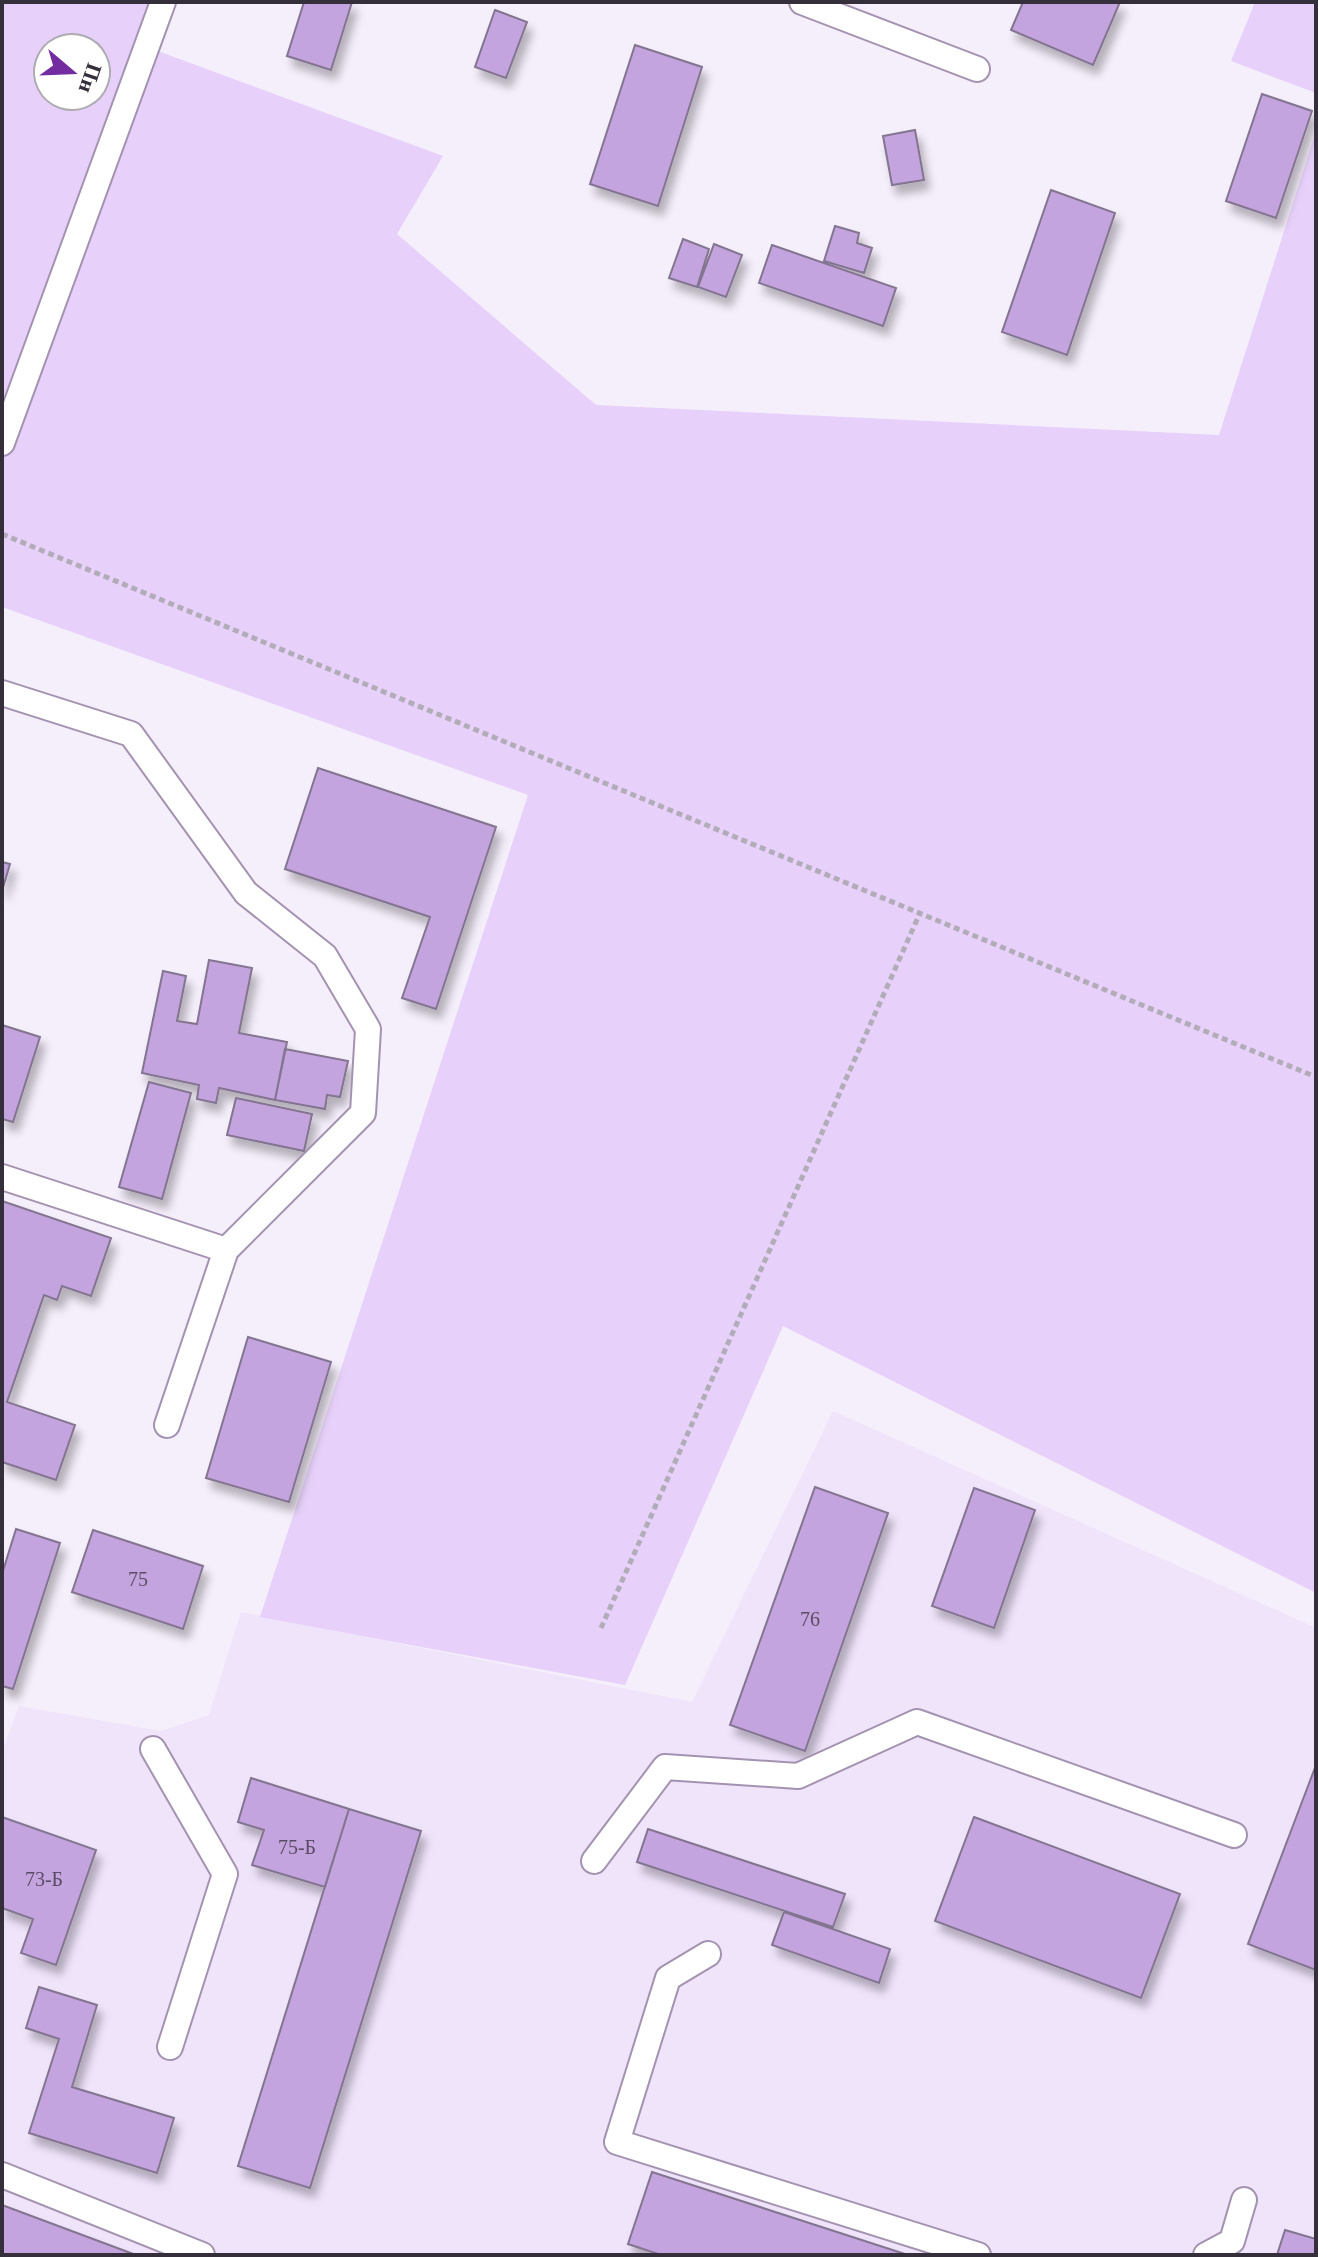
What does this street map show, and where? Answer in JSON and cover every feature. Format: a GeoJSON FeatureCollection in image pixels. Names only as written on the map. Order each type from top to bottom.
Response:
{"type":"FeatureCollection","features":[{"type":"Feature","properties":{"kind":"lane"},"geometry":{"type":"LineString","coordinates":[[2,443],[163,2]]}},
{"type":"Feature","properties":{"kind":"lane"},"geometry":{"type":"LineString","coordinates":[[802,2],[977,69]]}},
{"type":"Feature","properties":{"kind":"lane"},"geometry":{"type":"LineString","coordinates":[[2,693],[131,734],[246,893],[325,956],[368,1029],[363,1113],[226,1250],[167,1425]]}},
{"type":"Feature","properties":{"kind":"lane"},"geometry":{"type":"LineString","coordinates":[[2,1177],[226,1250]]}},
{"type":"Feature","properties":{"kind":"lane"},"geometry":{"type":"LineString","coordinates":[[594,1861],[665,1767],[798,1776],[917,1722],[1234,1835]]}},
{"type":"Feature","properties":{"kind":"lane"},"geometry":{"type":"LineString","coordinates":[[153,1749],[225,1874],[170,2047]]}},
{"type":"Feature","properties":{"kind":"lane"},"geometry":{"type":"LineString","coordinates":[[708,1954],[668,1978],[617,2142],[978,2255]]}},
{"type":"Feature","properties":{"kind":"lane"},"geometry":{"type":"LineString","coordinates":[[2,2175],[202,2255]]}},
{"type":"Feature","properties":{"kind":"lane"},"geometry":{"type":"LineString","coordinates":[[1206,2255],[1232,2241],[1244,2200]]}},
{"type":"Feature","properties":{"kind":"path"},"geometry":{"type":"LineString","coordinates":[[2,534],[1316,1077]]}},
{"type":"Feature","properties":{"kind":"path"},"geometry":{"type":"LineString","coordinates":[[601,1628],[920,913]]}},
{"type":"Feature","properties":{"kind":"shaded area"},"geometry":{"type":"Polygon","coordinates":[[[2,2],[163,2],[147,47],[443,156],[397,234],[596,405],[1219,435],[1316,131],[1316,1593],[783,1326],[625,1685],[260,1617],[528,795],[2,607],[2,2]]]}},
{"type":"Feature","properties":{"kind":"shaded area"},"geometry":{"type":"Polygon","coordinates":[[[1255,2],[1316,2],[1316,93],[1231,61],[1255,2]]]}},
{"type":"Feature","properties":{"kind":"shaded area"},"geometry":{"type":"Polygon","coordinates":[[[833,1411],[1316,1628],[1316,2255],[2,2255],[2,1752],[19,1706],[161,1731],[209,1715],[241,1612],[692,1702],[833,1411]]]}},
{"type":"Feature","properties":{"kind":"building"},"geometry":{"type":"Polygon","coordinates":[[[304,2],[352,2],[331,70],[287,56],[304,2]]]}},
{"type":"Feature","properties":{"kind":"building"},"geometry":{"type":"Polygon","coordinates":[[[1023,2],[1120,2],[1093,65],[1011,30],[1023,2]]]}},
{"type":"Feature","properties":{"kind":"building"},"geometry":{"type":"Polygon","coordinates":[[[495,10],[527,22],[506,78],[475,67],[495,10]]]}},
{"type":"Feature","properties":{"kind":"building"},"geometry":{"type":"Polygon","coordinates":[[[635,45],[702,67],[658,206],[590,184],[635,45]]]}},
{"type":"Feature","properties":{"kind":"building"},"geometry":{"type":"Polygon","coordinates":[[[1262,94],[1312,111],[1276,218],[1226,201],[1262,94]]]}},
{"type":"Feature","properties":{"kind":"building"},"geometry":{"type":"Polygon","coordinates":[[[915,130],[924,180],[892,185],[883,136],[915,130]]]}},
{"type":"Feature","properties":{"kind":"building"},"geometry":{"type":"Polygon","coordinates":[[[1051,190],[1115,213],[1067,355],[1002,332],[1051,190]]]}},
{"type":"Feature","properties":{"kind":"building"},"geometry":{"type":"Polygon","coordinates":[[[835,226],[859,233],[857,243],[872,248],[864,273],[824,261],[835,226]]]}},
{"type":"Feature","properties":{"kind":"building"},"geometry":{"type":"Polygon","coordinates":[[[683,239],[709,249],[697,287],[669,278],[683,239]]]}},
{"type":"Feature","properties":{"kind":"building"},"geometry":{"type":"Polygon","coordinates":[[[714,244],[742,255],[726,297],[698,287],[714,244]]]}},
{"type":"Feature","properties":{"kind":"building"},"geometry":{"type":"Polygon","coordinates":[[[772,245],[896,288],[883,326],[759,283],[772,245]]]}},
{"type":"Feature","properties":{"kind":"building"},"geometry":{"type":"Polygon","coordinates":[[[318,768],[496,827],[436,1009],[402,998],[430,917],[285,869],[318,768]]]}},
{"type":"Feature","properties":{"kind":"building"},"geometry":{"type":"Polygon","coordinates":[[[2,862],[10,864],[2,891],[2,862]]]}},
{"type":"Feature","properties":{"kind":"building"},"geometry":{"type":"Polygon","coordinates":[[[209,960],[252,968],[239,1033],[287,1042],[275,1100],[219,1088],[216,1103],[197,1099],[199,1085],[142,1073],[163,971],[186,976],[177,1021],[197,1024],[209,960]]]}},
{"type":"Feature","properties":{"kind":"building"},"geometry":{"type":"Polygon","coordinates":[[[2,1025],[40,1037],[13,1122],[2,1119],[2,1025]]]}},
{"type":"Feature","properties":{"kind":"building"},"geometry":{"type":"Polygon","coordinates":[[[285,1049],[348,1061],[340,1097],[327,1095],[325,1109],[275,1100],[285,1049]]]}},
{"type":"Feature","properties":{"kind":"building"},"geometry":{"type":"Polygon","coordinates":[[[149,1082],[191,1093],[162,1199],[119,1187],[149,1082]]]}},
{"type":"Feature","properties":{"kind":"building"},"geometry":{"type":"Polygon","coordinates":[[[236,1098],[312,1114],[304,1151],[227,1135],[236,1098]]]}},
{"type":"Feature","properties":{"kind":"building"},"geometry":{"type":"Polygon","coordinates":[[[2,1201],[111,1238],[91,1296],[62,1286],[57,1300],[44,1295],[7,1402],[75,1425],[56,1480],[2,1462],[2,1201]]]}},
{"type":"Feature","properties":{"kind":"building"},"geometry":{"type":"Polygon","coordinates":[[[248,1337],[331,1362],[289,1502],[206,1478],[248,1337]]]}},
{"type":"Feature","properties":{"kind":"building"},"geometry":{"type":"Polygon","coordinates":[[[815,1487],[888,1513],[805,1751],[730,1725],[815,1487]]]}},
{"type":"Feature","properties":{"kind":"building"},"geometry":{"type":"Polygon","coordinates":[[[974,1488],[1035,1510],[994,1628],[932,1606],[974,1488]]]}},
{"type":"Feature","properties":{"kind":"building"},"geometry":{"type":"Polygon","coordinates":[[[16,1529],[60,1543],[13,1689],[2,1686],[2,1574],[16,1529]]]}},
{"type":"Feature","properties":{"kind":"building"},"geometry":{"type":"Polygon","coordinates":[[[93,1530],[203,1566],[183,1629],[72,1592],[93,1530]]]}},
{"type":"Feature","properties":{"kind":"building"},"geometry":{"type":"Polygon","coordinates":[[[1316,1765],[1316,1970],[1248,1944],[1316,1765]]]}},
{"type":"Feature","properties":{"kind":"building"},"geometry":{"type":"Polygon","coordinates":[[[251,1778],[349,1809],[325,1887],[252,1865],[264,1830],[238,1822],[251,1778]]]}},
{"type":"Feature","properties":{"kind":"building"},"geometry":{"type":"Polygon","coordinates":[[[349,1809],[421,1831],[310,2188],[238,2166],[349,1809]]]}},
{"type":"Feature","properties":{"kind":"building"},"geometry":{"type":"Polygon","coordinates":[[[2,1817],[96,1850],[56,1965],[21,1953],[33,1919],[2,1908],[2,1817]]]}},
{"type":"Feature","properties":{"kind":"building"},"geometry":{"type":"Polygon","coordinates":[[[974,1817],[1180,1894],[1141,1998],[935,1921],[974,1817]]]}},
{"type":"Feature","properties":{"kind":"building"},"geometry":{"type":"Polygon","coordinates":[[[648,1829],[845,1894],[833,1927],[637,1862],[648,1829]]]}},
{"type":"Feature","properties":{"kind":"building"},"geometry":{"type":"Polygon","coordinates":[[[784,1912],[890,1949],[879,1983],[772,1945],[784,1912]]]}},
{"type":"Feature","properties":{"kind":"building"},"geometry":{"type":"Polygon","coordinates":[[[39,1987],[97,2005],[72,2087],[174,2118],[157,2173],[29,2133],[59,2039],[26,2028],[39,1987]]]}},
{"type":"Feature","properties":{"kind":"building"},"geometry":{"type":"Polygon","coordinates":[[[652,2172],[908,2255],[661,2255],[628,2244],[652,2172]]]}},
{"type":"Feature","properties":{"kind":"building"},"geometry":{"type":"Polygon","coordinates":[[[2,2205],[136,2255],[2,2255],[2,2205]]]}},
{"type":"Feature","properties":{"kind":"building"},"geometry":{"type":"Polygon","coordinates":[[[1285,2230],[1316,2239],[1316,2255],[1277,2255],[1285,2230]]]}}]}
